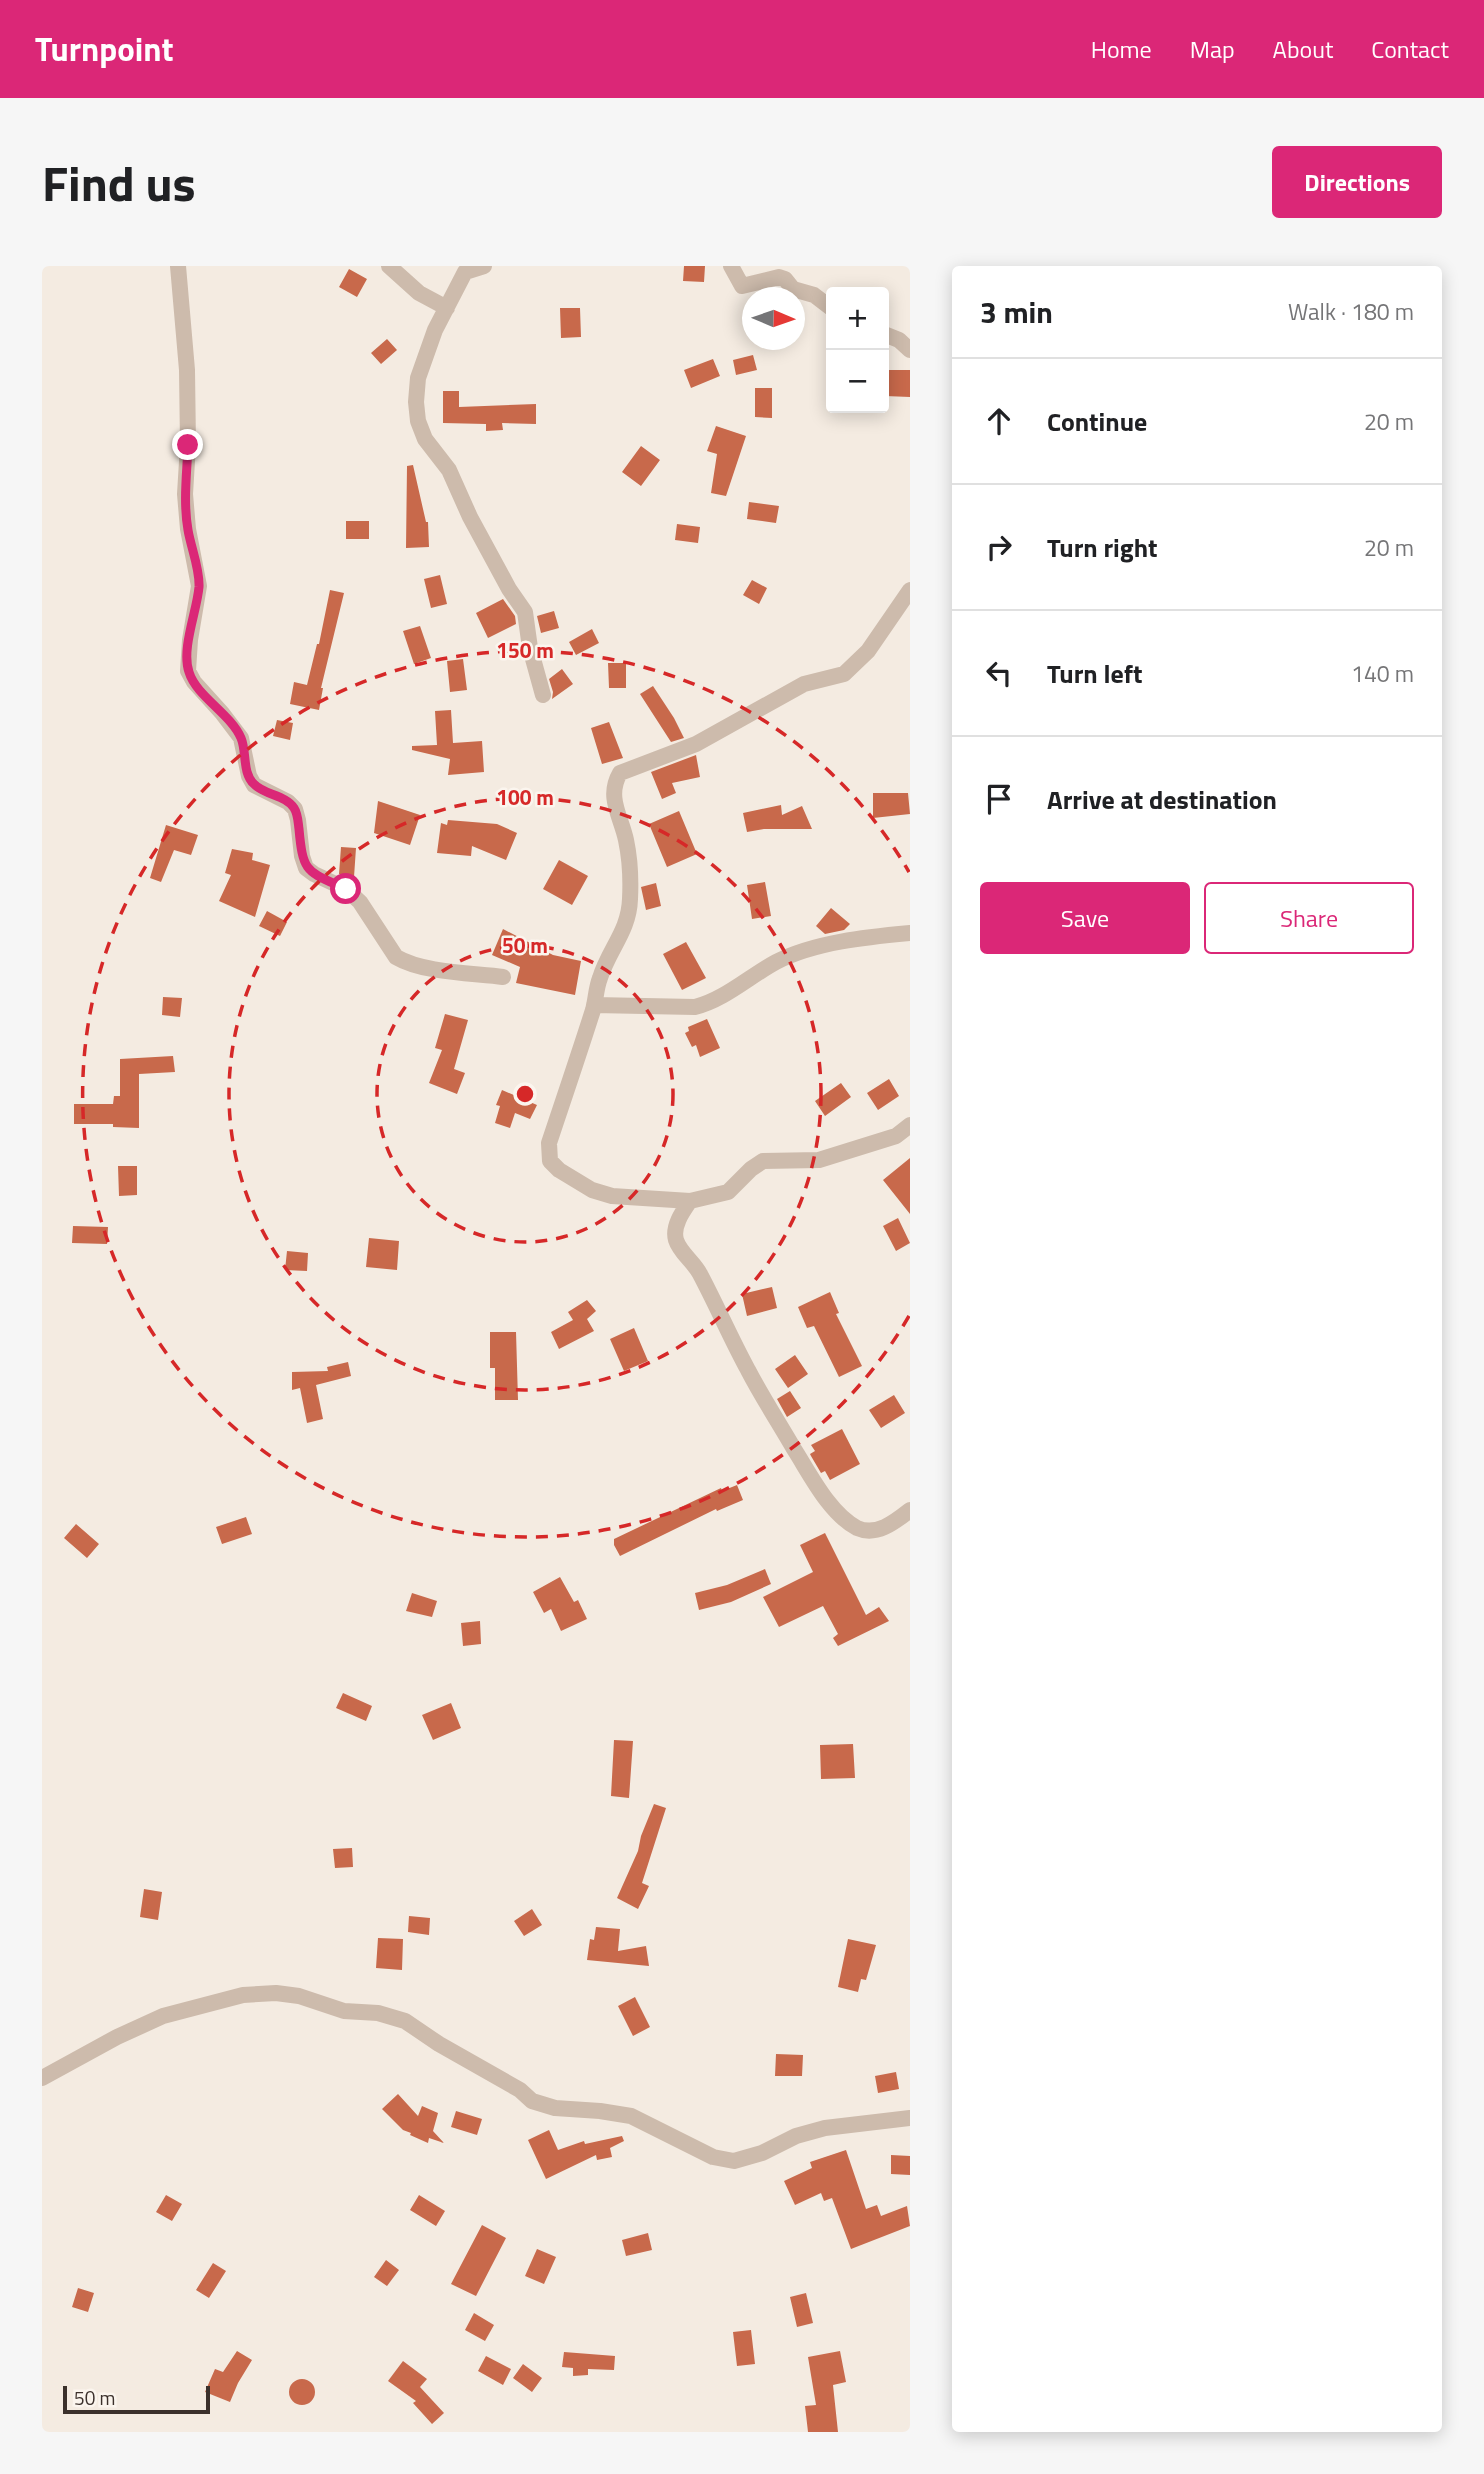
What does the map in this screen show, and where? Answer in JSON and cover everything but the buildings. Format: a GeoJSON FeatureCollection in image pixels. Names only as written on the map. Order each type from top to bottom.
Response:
{"type":"FeatureCollection","features":[{"type":"Feature","properties":{"kind":"street"},"geometry":{"type":"LineString","coordinates":[[178,266],[187,370],[188,445],[185,494],[188,529],[199,586],[188,649],[188,671],[194,682],[241,738],[249,776],[254,785],[288,802],[295,809],[306,868],[346,889],[360,902],[397,957],[429,968],[503,977]]}},
{"type":"Feature","properties":{"kind":"street"},"geometry":{"type":"LineString","coordinates":[[389,266],[419,293],[447,308]]}},
{"type":"Feature","properties":{"kind":"street"},"geometry":{"type":"LineString","coordinates":[[484,266],[465,272],[435,330],[418,378],[418,421],[425,439],[449,470],[470,517],[509,589],[525,612],[530,648],[543,695]]}},
{"type":"Feature","properties":{"kind":"street"},"geometry":{"type":"LineString","coordinates":[[732,266],[743,286],[779,277],[785,279],[793,289],[814,295],[826,304]]}},
{"type":"Feature","properties":{"kind":"street"},"geometry":{"type":"LineString","coordinates":[[889,336],[899,340],[910,350]]}},
{"type":"Feature","properties":{"kind":"street"},"geometry":{"type":"LineString","coordinates":[[910,590],[868,651],[844,674],[804,684],[696,744],[620,774],[613,791],[627,844],[631,898],[626,925],[600,978],[594,1005],[549,1143],[550,1161],[578,1183],[612,1196],[690,1201],[727,1192],[763,1161],[819,1160],[896,1136],[910,1125]]}},
{"type":"Feature","properties":{"kind":"street"},"geometry":{"type":"LineString","coordinates":[[594,1005],[695,1007],[707,1004],[754,974],[793,955],[849,942],[910,933]]}},
{"type":"Feature","properties":{"kind":"street"},"geometry":{"type":"LineString","coordinates":[[690,1201],[676,1226],[675,1239],[699,1272],[750,1374],[814,1484],[834,1507],[858,1528],[879,1529],[892,1524],[910,1510]]}},
{"type":"Feature","properties":{"kind":"street"},"geometry":{"type":"LineString","coordinates":[[42,2078],[117,2037],[163,2016],[243,1995],[276,1993],[299,1996],[344,2011],[378,2013],[405,2021],[439,2044],[520,2090],[532,2101],[555,2108],[631,2116],[713,2157],[734,2161],[762,2153],[796,2136],[825,2128],[910,2118]]}},
{"type":"Feature","properties":{"kind":"route"},"geometry":{"type":"LineString","coordinates":[[188,445],[185,494],[188,529],[199,586],[187,659],[188,671],[194,682],[241,738],[249,776],[254,785],[288,802],[295,809],[306,868],[346,889]]}}]}
